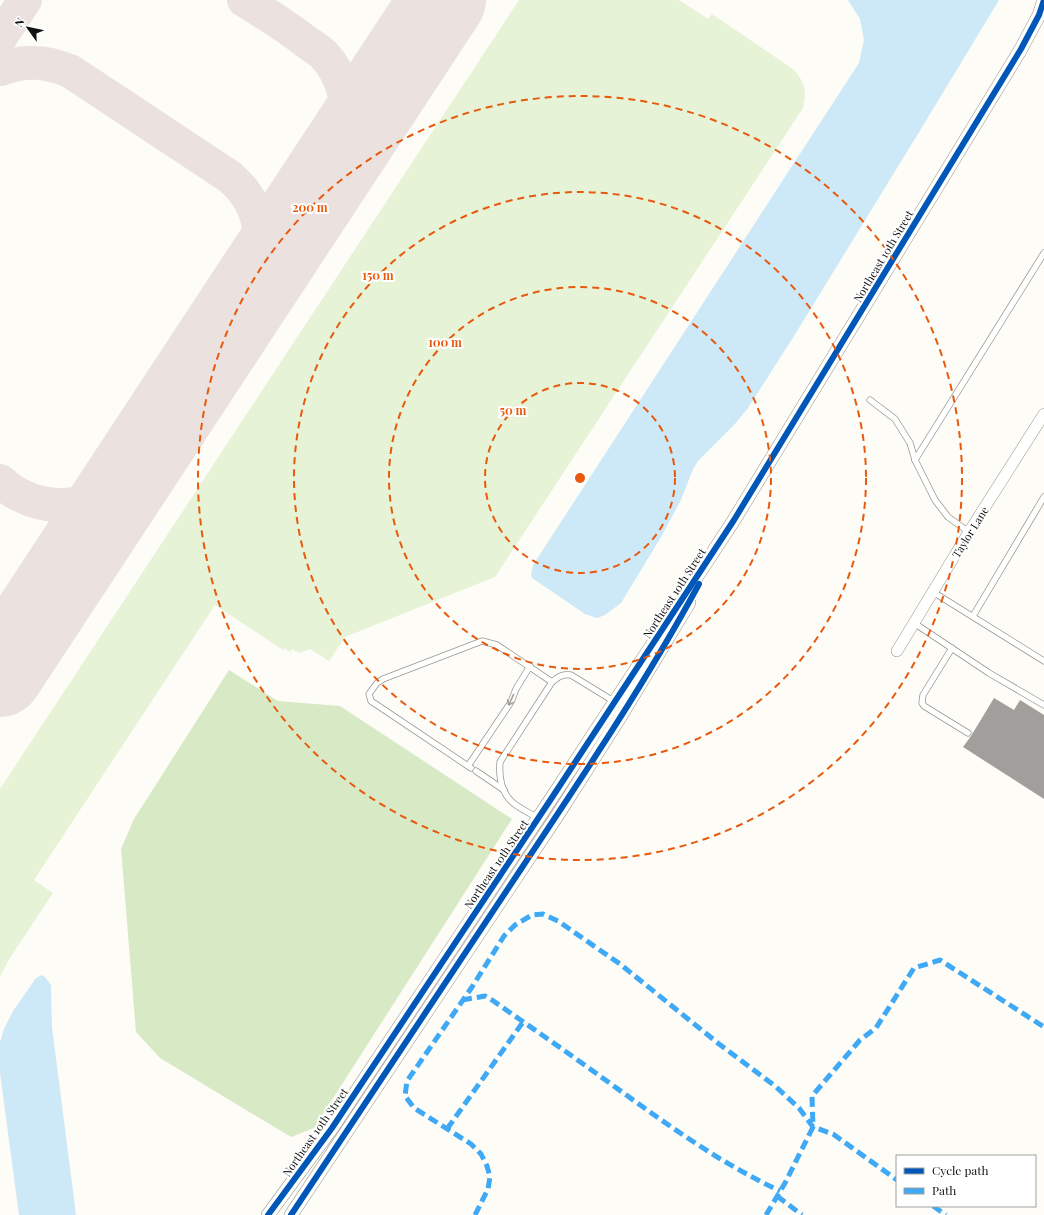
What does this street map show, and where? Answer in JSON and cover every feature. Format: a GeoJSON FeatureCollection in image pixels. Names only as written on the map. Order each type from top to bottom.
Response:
{"type":"FeatureCollection","features":[{"type":"Feature","properties":{"kind":"street","name":"Northeast 10th Street"},"geometry":{"type":"LineString","coordinates":[[268,1215],[332,1128],[369,1073],[539,818],[734,520],[1021,49],[1039,15],[1044,0]]}},
{"type":"Feature","properties":{"kind":"street","name":"Taylor Lane"},"geometry":{"type":"LineString","coordinates":[[897,651],[969,532],[1044,414]]}},
{"type":"Feature","properties":{"kind":"street","name":"Northeast 10th Street"},"geometry":{"type":"LineString","coordinates":[[291,1215],[534,850],[630,701],[681,618],[734,520]]}},
{"type":"Feature","properties":{"kind":"street"},"geometry":{"type":"LineString","coordinates":[[534,850],[541,826],[539,818]]}},
{"type":"Feature","properties":{"kind":"street"},"geometry":{"type":"LineString","coordinates":[[369,1073],[381,1081]]}},
{"type":"Feature","properties":{"kind":"lane"},"geometry":{"type":"LineString","coordinates":[[915,460],[1044,252]]}},
{"type":"Feature","properties":{"kind":"lane"},"geometry":{"type":"LineString","coordinates":[[870,400],[895,419],[910,443],[915,460],[935,500],[948,517],[969,532]]}},
{"type":"Feature","properties":{"kind":"lane"},"geometry":{"type":"LineString","coordinates":[[973,616],[1044,497]]}},
{"type":"Feature","properties":{"kind":"lane"},"geometry":{"type":"LineString","coordinates":[[933,592],[1044,661]]}},
{"type":"Feature","properties":{"kind":"lane"},"geometry":{"type":"LineString","coordinates":[[914,623],[989,673],[1044,705]]}},
{"type":"Feature","properties":{"kind":"lane"},"geometry":{"type":"LineString","coordinates":[[505,791],[371,701],[369,694],[377,683],[383,679],[482,642],[497,645],[552,682]]}},
{"type":"Feature","properties":{"kind":"lane"},"geometry":{"type":"LineString","coordinates":[[952,648],[923,695],[922,703],[924,706],[968,733]]}},
{"type":"Feature","properties":{"kind":"lane"},"geometry":{"type":"LineString","coordinates":[[472,768],[511,702],[516,689],[530,666]]}},
{"type":"Feature","properties":{"kind":"lane"},"geometry":{"type":"LineString","coordinates":[[539,818],[511,801],[505,791],[500,774],[500,762],[552,682],[564,674],[571,675],[615,702]]}},
{"type":"Feature","properties":{"kind":"green space"},"geometry":{"type":"Polygon","coordinates":[[[519,0],[679,0],[708,19],[712,14],[793,69],[800,78],[804,87],[805,97],[803,108],[495,577],[345,637],[329,661],[310,649],[299,653],[292,649],[290,652],[284,648],[283,650],[215,605],[34,880],[53,893],[8,961],[0,977],[0,789],[519,0]]]}},
{"type":"Feature","properties":{"kind":"green space"},"geometry":{"type":"Polygon","coordinates":[[[229,670],[278,701],[340,706],[512,819],[314,1128],[291,1137],[160,1058],[136,1032],[121,849],[134,819],[229,670]]]}},
{"type":"Feature","properties":{"kind":"water"},"geometry":{"type":"Polygon","coordinates":[[[848,0],[999,0],[794,336],[748,408],[734,425],[698,461],[693,469],[681,500],[661,537],[621,603],[605,615],[597,618],[585,614],[532,578],[531,574],[533,565],[859,63],[864,40],[860,19],[848,0]]]}},
{"type":"Feature","properties":{"kind":"water"},"geometry":{"type":"Polygon","coordinates":[[[42,975],[51,985],[52,1027],[76,1215],[19,1215],[0,1073],[0,1042],[4,1029],[13,1011],[36,978],[42,975]]]}},
{"type":"Feature","properties":{"kind":"building"},"geometry":{"type":"Polygon","coordinates":[[[994,698],[1014,710],[1020,700],[1044,715],[1044,799],[963,747],[994,698]]]}},
{"type":"Feature","properties":{"kind":"taxiway"},"geometry":{"type":"LineString","coordinates":[[0,38],[25,0]]}},
{"type":"Feature","properties":{"kind":"taxiway"},"geometry":{"type":"LineString","coordinates":[[244,0],[320,51],[331,63],[341,82],[346,104],[346,125],[340,146],[327,177]]}},
{"type":"Feature","properties":{"kind":"taxiway"},"geometry":{"type":"LineString","coordinates":[[0,69],[19,64],[35,63],[52,65],[70,71],[230,177],[245,193],[254,209],[259,226],[261,245],[256,275],[240,308]]}},
{"type":"Feature","properties":{"kind":"taxiway"},"geometry":{"type":"LineString","coordinates":[[0,481],[9,489],[30,500],[53,505],[76,504],[98,497],[108,491],[141,459]]}},
{"type":"Feature","properties":{"kind":"runway"},"geometry":{"type":"LineString","coordinates":[[0,674],[443,0]]}},
{"type":"Feature","properties":{"kind":"marked path"},"geometry":{"type":"LineString","coordinates":[[475,1215],[488,1189],[490,1177],[487,1166],[481,1154],[471,1144],[414,1108],[405,1096],[407,1081],[472,987],[504,936],[515,925],[532,915],[543,914],[558,921],[620,964],[719,1044],[775,1086],[799,1108],[813,1127],[833,1134],[896,1179]]}},
{"type":"Feature","properties":{"kind":"marked path"},"geometry":{"type":"LineString","coordinates":[[766,1215],[785,1183],[813,1127],[812,1096],[860,1040],[876,1028],[914,968],[940,960],[1044,1027]]}},
{"type":"Feature","properties":{"kind":"marked path"},"geometry":{"type":"LineString","coordinates":[[462,1000],[485,996],[492,1000],[689,1139],[734,1167],[780,1191]]}},
{"type":"Feature","properties":{"kind":"marked path"},"geometry":{"type":"LineString","coordinates":[[447,1129],[523,1022]]}},
{"type":"Feature","properties":{"kind":"marked path"},"geometry":{"type":"LineString","coordinates":[[777,1196],[802,1215]]}},
{"type":"Feature","properties":{"kind":"marked path"},"geometry":{"type":"LineString","coordinates":[[934,1207],[946,1215]]}},
{"type":"Feature","properties":{"kind":"cycle path"},"geometry":{"type":"LineString","coordinates":[[268,1215],[332,1128],[551,799],[734,520],[1021,49],[1039,15],[1044,0]]}},
{"type":"Feature","properties":{"kind":"cycle path"},"geometry":{"type":"LineString","coordinates":[[291,1215],[591,764],[658,657],[699,584]]}}]}
